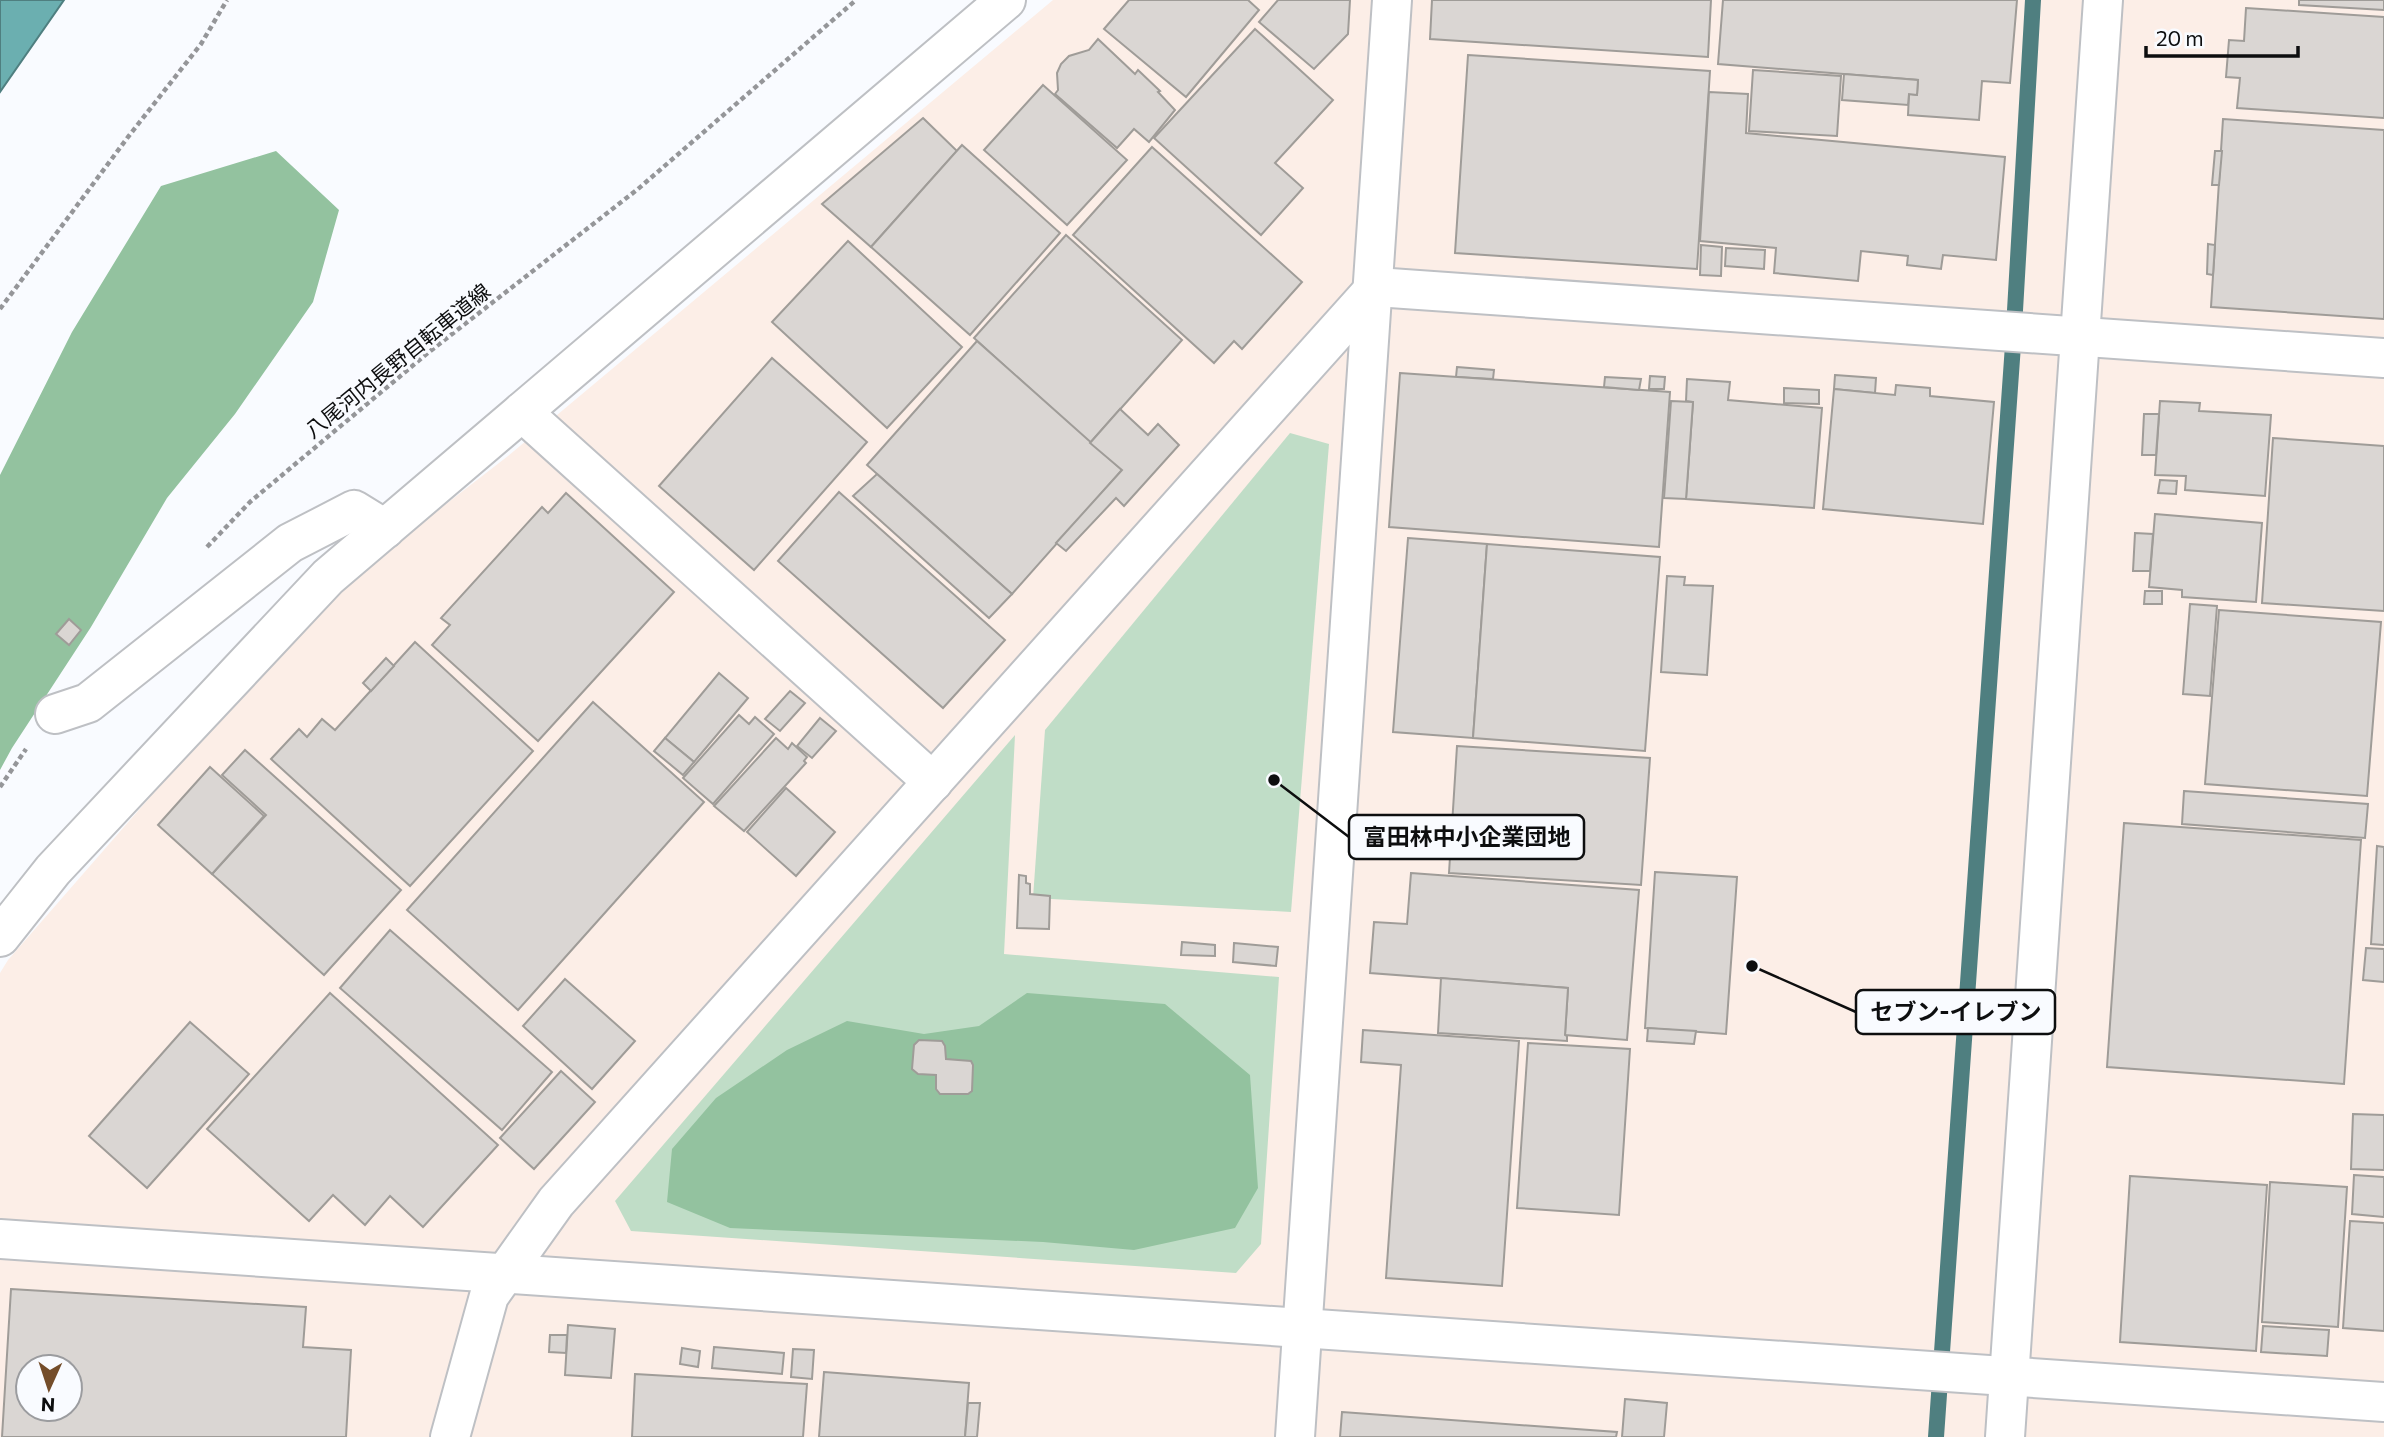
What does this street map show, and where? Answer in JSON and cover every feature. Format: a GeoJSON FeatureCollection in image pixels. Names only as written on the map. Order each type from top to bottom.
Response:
{"type":"FeatureCollection","features":[{"type":"Feature","properties":{"kind":"street"},"geometry":{"type":"LineString","coordinates":[[0,937],[53,870],[318,587],[1006,0]]}},
{"type":"Feature","properties":{"kind":"street"},"geometry":{"type":"LineString","coordinates":[[1294,1437],[1392,0]]}},
{"type":"Feature","properties":{"kind":"street"},"geometry":{"type":"LineString","coordinates":[[2005,1437],[2103,0]]}},
{"type":"Feature","properties":{"kind":"street"},"geometry":{"type":"LineString","coordinates":[[450,1437],[489,1296],[556,1202],[1376,287],[2384,358]]}},
{"type":"Feature","properties":{"kind":"street"},"geometry":{"type":"LineString","coordinates":[[522,412],[933,782]]}},
{"type":"Feature","properties":{"kind":"street"},"geometry":{"type":"LineString","coordinates":[[55,715],[88,703],[290,543],[354,510],[385,529]]}},
{"type":"Feature","properties":{"kind":"street"},"geometry":{"type":"LineString","coordinates":[[0,1239],[2384,1402]]}},
{"type":"Feature","properties":{"kind":"path"},"geometry":{"type":"LineString","coordinates":[[0,309],[201,44],[227,0]]}},
{"type":"Feature","properties":{"kind":"path","name":"八尾河内長野自転車道線"},"geometry":{"type":"LineString","coordinates":[[201,552],[261,493],[429,352],[638,189],[856,0]]}},
{"type":"Feature","properties":{"kind":"path"},"geometry":{"type":"LineString","coordinates":[[0,787],[23,752],[55,715]]}},
{"type":"Feature","properties":{"kind":"shaded area"},"geometry":{"type":"Polygon","coordinates":[[[1053,0],[2384,0],[2384,1437],[0,1437],[0,973],[8,960],[321,601],[508,456],[1053,0]]]}},
{"type":"Feature","properties":{"kind":"green space"},"geometry":{"type":"Polygon","coordinates":[[[276,151],[339,210],[313,302],[235,414],[167,498],[91,627],[0,770],[0,475],[72,332],[161,186],[276,151]]]}},
{"type":"Feature","properties":{"kind":"green space"},"geometry":{"type":"Polygon","coordinates":[[[1290,433],[1329,444],[1291,912],[1033,898],[1045,730],[1290,433]]]}},
{"type":"Feature","properties":{"kind":"green space"},"geometry":{"type":"Polygon","coordinates":[[[1015,735],[1004,954],[1279,977],[1261,1244],[1236,1273],[631,1231],[615,1201],[1015,735]]]}},
{"type":"Feature","properties":{"kind":"green space"},"geometry":{"type":"Polygon","coordinates":[[[1027,993],[1165,1004],[1250,1075],[1258,1188],[1235,1228],[1134,1250],[1043,1242],[730,1228],[667,1202],[672,1149],[716,1098],[787,1050],[847,1021],[924,1034],[979,1026],[1027,993]]]}},
{"type":"Feature","properties":{"kind":"water"},"geometry":{"type":"Polygon","coordinates":[[[0,0],[64,0],[0,92],[0,0]]]}},
{"type":"Feature","properties":{"kind":"building"},"geometry":{"type":"Polygon","coordinates":[[[1129,0],[1248,0],[1259,10],[1186,97],[1104,29],[1129,0]]]}},
{"type":"Feature","properties":{"kind":"building"},"geometry":{"type":"Polygon","coordinates":[[[1278,0],[1350,0],[1348,34],[1314,69],[1259,22],[1278,0]]]}},
{"type":"Feature","properties":{"kind":"building"},"geometry":{"type":"Polygon","coordinates":[[[1432,0],[1711,0],[1708,57],[1430,39],[1432,0]]]}},
{"type":"Feature","properties":{"kind":"building"},"geometry":{"type":"Polygon","coordinates":[[[1723,0],[2017,0],[2010,83],[1982,81],[1979,120],[1908,115],[1909,94],[1917,95],[1918,80],[1718,64],[1723,0]]]}},
{"type":"Feature","properties":{"kind":"building"},"geometry":{"type":"Polygon","coordinates":[[[2299,0],[2384,0],[2384,10],[2299,5],[2299,0]]]}},
{"type":"Feature","properties":{"kind":"building"},"geometry":{"type":"Polygon","coordinates":[[[2246,8],[2384,17],[2384,118],[2237,108],[2240,78],[2226,77],[2229,40],[2244,41],[2246,8]]]}},
{"type":"Feature","properties":{"kind":"building"},"geometry":{"type":"Polygon","coordinates":[[[1255,29],[1333,100],[1275,163],[1303,188],[1261,235],[1154,138],[1255,29]]]}},
{"type":"Feature","properties":{"kind":"building"},"geometry":{"type":"Polygon","coordinates":[[[1098,39],[1135,74],[1138,70],[1175,110],[1149,142],[1134,129],[1117,148],[1055,94],[1058,90],[1057,73],[1061,64],[1069,56],[1089,50],[1098,39]]]}},
{"type":"Feature","properties":{"kind":"building"},"geometry":{"type":"Polygon","coordinates":[[[1468,55],[1710,71],[1697,269],[1455,253],[1468,55]]]}},
{"type":"Feature","properties":{"kind":"building"},"geometry":{"type":"Polygon","coordinates":[[[1753,70],[1841,76],[1837,136],[1749,131],[1753,70]]]}},
{"type":"Feature","properties":{"kind":"building"},"geometry":{"type":"Polygon","coordinates":[[[1844,74],[1918,80],[1917,95],[1909,94],[1908,105],[1842,100],[1844,74]]]}},
{"type":"Feature","properties":{"kind":"building"},"geometry":{"type":"Polygon","coordinates":[[[1043,85],[1127,160],[1067,225],[984,150],[1043,85]]]}},
{"type":"Feature","properties":{"kind":"building"},"geometry":{"type":"Polygon","coordinates":[[[1709,92],[1748,94],[1746,133],[2005,157],[1996,260],[1943,255],[1941,269],[1907,265],[1908,256],[1861,251],[1858,281],[1774,273],[1776,248],[1700,241],[1709,92]]]}},
{"type":"Feature","properties":{"kind":"building"},"geometry":{"type":"Polygon","coordinates":[[[923,118],[957,151],[871,247],[822,204],[923,118]]]}},
{"type":"Feature","properties":{"kind":"building"},"geometry":{"type":"Polygon","coordinates":[[[2223,119],[2384,130],[2384,319],[2211,307],[2223,119]]]}},
{"type":"Feature","properties":{"kind":"building"},"geometry":{"type":"Polygon","coordinates":[[[962,145],[1060,233],[970,335],[871,247],[962,145]]]}},
{"type":"Feature","properties":{"kind":"building"},"geometry":{"type":"Polygon","coordinates":[[[1152,147],[1302,282],[1242,349],[1234,341],[1214,363],[1073,235],[1152,147]]]}},
{"type":"Feature","properties":{"kind":"building"},"geometry":{"type":"Polygon","coordinates":[[[2215,151],[2222,151],[2219,185],[2212,185],[2215,151]]]}},
{"type":"Feature","properties":{"kind":"building"},"geometry":{"type":"Polygon","coordinates":[[[1066,235],[1182,340],[1090,443],[974,338],[1066,235]]]}},
{"type":"Feature","properties":{"kind":"building"},"geometry":{"type":"Polygon","coordinates":[[[848,241],[962,347],[887,428],[772,322],[848,241]]]}},
{"type":"Feature","properties":{"kind":"building"},"geometry":{"type":"Polygon","coordinates":[[[2208,244],[2215,245],[2213,275],[2207,274],[2208,244]]]}},
{"type":"Feature","properties":{"kind":"building"},"geometry":{"type":"Polygon","coordinates":[[[1701,245],[1722,247],[1721,276],[1700,275],[1701,245]]]}},
{"type":"Feature","properties":{"kind":"building"},"geometry":{"type":"Polygon","coordinates":[[[1726,248],[1765,250],[1764,269],[1725,266],[1726,248]]]}},
{"type":"Feature","properties":{"kind":"building"},"geometry":{"type":"Polygon","coordinates":[[[977,341],[1122,470],[1012,594],[867,465],[977,341]]]}},
{"type":"Feature","properties":{"kind":"building"},"geometry":{"type":"Polygon","coordinates":[[[772,358],[867,442],[754,570],[659,486],[772,358]]]}},
{"type":"Feature","properties":{"kind":"building"},"geometry":{"type":"Polygon","coordinates":[[[1457,367],[1494,370],[1493,379],[1456,377],[1457,367]]]}},
{"type":"Feature","properties":{"kind":"building"},"geometry":{"type":"Polygon","coordinates":[[[1400,373],[1670,392],[1659,547],[1389,527],[1400,373]]]}},
{"type":"Feature","properties":{"kind":"building"},"geometry":{"type":"Polygon","coordinates":[[[1835,375],[1876,378],[1875,393],[1834,389],[1835,375]]]}},
{"type":"Feature","properties":{"kind":"building"},"geometry":{"type":"Polygon","coordinates":[[[1650,376],[1665,377],[1664,389],[1649,389],[1650,376]]]}},
{"type":"Feature","properties":{"kind":"building"},"geometry":{"type":"Polygon","coordinates":[[[1605,377],[1641,379],[1639,390],[1604,387],[1605,377]]]}},
{"type":"Feature","properties":{"kind":"building"},"geometry":{"type":"Polygon","coordinates":[[[1687,379],[1730,382],[1728,400],[1822,408],[1814,508],[1686,499],[1693,402],[1686,401],[1687,379]]]}},
{"type":"Feature","properties":{"kind":"building"},"geometry":{"type":"Polygon","coordinates":[[[1896,385],[1930,388],[1930,396],[1994,402],[1983,524],[1823,509],[1834,389],[1895,395],[1896,385]]]}},
{"type":"Feature","properties":{"kind":"building"},"geometry":{"type":"Polygon","coordinates":[[[1784,388],[1819,390],[1819,404],[1784,403],[1784,388]]]}},
{"type":"Feature","properties":{"kind":"building"},"geometry":{"type":"Polygon","coordinates":[[[1671,401],[1693,402],[1686,499],[1664,498],[1671,401]]]}},
{"type":"Feature","properties":{"kind":"building"},"geometry":{"type":"Polygon","coordinates":[[[2160,401],[2200,403],[2199,411],[2271,415],[2265,496],[2185,490],[2186,476],[2155,475],[2160,401]]]}},
{"type":"Feature","properties":{"kind":"building"},"geometry":{"type":"Polygon","coordinates":[[[1120,409],[1148,435],[1158,424],[1179,445],[1124,506],[1116,498],[1066,551],[1056,543],[1122,470],[1090,443],[1120,409]]]}},
{"type":"Feature","properties":{"kind":"building"},"geometry":{"type":"Polygon","coordinates":[[[2144,414],[2159,414],[2156,455],[2142,455],[2144,414]]]}},
{"type":"Feature","properties":{"kind":"building"},"geometry":{"type":"Polygon","coordinates":[[[2273,438],[2384,446],[2384,611],[2262,603],[2273,438]]]}},
{"type":"Feature","properties":{"kind":"building"},"geometry":{"type":"Polygon","coordinates":[[[877,474],[1012,594],[989,618],[853,496],[877,474]]]}},
{"type":"Feature","properties":{"kind":"building"},"geometry":{"type":"Polygon","coordinates":[[[2160,480],[2177,481],[2176,494],[2158,493],[2160,480]]]}},
{"type":"Feature","properties":{"kind":"building"},"geometry":{"type":"Polygon","coordinates":[[[839,492],[1005,640],[943,708],[778,561],[839,492]]]}},
{"type":"Feature","properties":{"kind":"building"},"geometry":{"type":"Polygon","coordinates":[[[566,493],[674,592],[538,741],[432,645],[450,625],[441,618],[542,507],[548,513],[566,493]]]}},
{"type":"Feature","properties":{"kind":"building"},"geometry":{"type":"Polygon","coordinates":[[[2155,514],[2262,523],[2256,602],[2182,597],[2182,590],[2149,587],[2155,514]]]}},
{"type":"Feature","properties":{"kind":"building"},"geometry":{"type":"Polygon","coordinates":[[[2135,533],[2153,534],[2150,571],[2133,571],[2135,533]]]}},
{"type":"Feature","properties":{"kind":"building"},"geometry":{"type":"Polygon","coordinates":[[[1408,538],[1487,544],[1473,738],[1393,732],[1408,538]]]}},
{"type":"Feature","properties":{"kind":"building"},"geometry":{"type":"Polygon","coordinates":[[[1487,544],[1660,557],[1645,751],[1473,738],[1487,544]]]}},
{"type":"Feature","properties":{"kind":"building"},"geometry":{"type":"Polygon","coordinates":[[[1667,576],[1685,577],[1684,585],[1713,586],[1707,675],[1661,672],[1667,576]]]}},
{"type":"Feature","properties":{"kind":"building"},"geometry":{"type":"Polygon","coordinates":[[[2145,591],[2162,591],[2162,604],[2144,604],[2145,591]]]}},
{"type":"Feature","properties":{"kind":"building"},"geometry":{"type":"Polygon","coordinates":[[[2190,604],[2217,606],[2210,696],[2183,694],[2190,604]]]}},
{"type":"Feature","properties":{"kind":"building"},"geometry":{"type":"Polygon","coordinates":[[[2219,610],[2381,622],[2367,796],[2205,784],[2219,610]]]}},
{"type":"Feature","properties":{"kind":"building"},"geometry":{"type":"Polygon","coordinates":[[[69,619],[81,630],[69,645],[56,634],[69,619]]]}},
{"type":"Feature","properties":{"kind":"building"},"geometry":{"type":"Polygon","coordinates":[[[415,642],[533,751],[410,886],[271,759],[299,729],[307,737],[322,719],[335,730],[415,642]]]}},
{"type":"Feature","properties":{"kind":"building"},"geometry":{"type":"Polygon","coordinates":[[[386,658],[394,666],[371,691],[363,683],[386,658]]]}},
{"type":"Feature","properties":{"kind":"building"},"geometry":{"type":"Polygon","coordinates":[[[719,673],[748,698],[694,762],[665,738],[719,673]]]}},
{"type":"Feature","properties":{"kind":"building"},"geometry":{"type":"Polygon","coordinates":[[[790,691],[805,703],[780,731],[765,719],[790,691]]]}},
{"type":"Feature","properties":{"kind":"building"},"geometry":{"type":"Polygon","coordinates":[[[593,702],[704,802],[518,1010],[407,910],[593,702]]]}},
{"type":"Feature","properties":{"kind":"building"},"geometry":{"type":"Polygon","coordinates":[[[739,715],[749,724],[755,717],[774,734],[713,804],[683,778],[739,715]]]}},
{"type":"Feature","properties":{"kind":"building"},"geometry":{"type":"Polygon","coordinates":[[[820,718],[836,731],[812,758],[797,746],[820,718]]]}},
{"type":"Feature","properties":{"kind":"building"},"geometry":{"type":"Polygon","coordinates":[[[665,738],[694,762],[683,775],[654,751],[665,738]]]}},
{"type":"Feature","properties":{"kind":"building"},"geometry":{"type":"Polygon","coordinates":[[[776,738],[788,749],[792,743],[807,757],[804,761],[806,763],[744,831],[714,806],[776,738]]]}},
{"type":"Feature","properties":{"kind":"building"},"geometry":{"type":"Polygon","coordinates":[[[1457,746],[1650,758],[1641,885],[1449,873],[1457,746]]]}},
{"type":"Feature","properties":{"kind":"building"},"geometry":{"type":"Polygon","coordinates":[[[245,750],[401,890],[324,975],[212,874],[266,815],[222,775],[245,750]]]}},
{"type":"Feature","properties":{"kind":"building"},"geometry":{"type":"Polygon","coordinates":[[[210,767],[264,816],[212,874],[158,825],[210,767]]]}},
{"type":"Feature","properties":{"kind":"building"},"geometry":{"type":"Polygon","coordinates":[[[786,788],[835,832],[796,876],[747,832],[786,788]]]}},
{"type":"Feature","properties":{"kind":"building"},"geometry":{"type":"Polygon","coordinates":[[[2184,791],[2368,804],[2365,838],[2182,824],[2184,791]]]}},
{"type":"Feature","properties":{"kind":"building"},"geometry":{"type":"Polygon","coordinates":[[[2124,823],[2361,840],[2344,1084],[2107,1067],[2124,823]]]}},
{"type":"Feature","properties":{"kind":"building"},"geometry":{"type":"Polygon","coordinates":[[[2377,846],[2384,847],[2384,945],[2371,944],[2377,846]]]}},
{"type":"Feature","properties":{"kind":"building"},"geometry":{"type":"Polygon","coordinates":[[[1655,872],[1737,877],[1726,1034],[1645,1028],[1655,872]]]}},
{"type":"Feature","properties":{"kind":"building"},"geometry":{"type":"Polygon","coordinates":[[[1411,873],[1639,890],[1627,1040],[1565,1035],[1568,988],[1370,973],[1374,922],[1407,924],[1411,873]]]}},
{"type":"Feature","properties":{"kind":"building"},"geometry":{"type":"Polygon","coordinates":[[[1019,875],[1026,876],[1026,883],[1030,884],[1030,894],[1050,896],[1049,929],[1017,928],[1019,875]]]}},
{"type":"Feature","properties":{"kind":"building"},"geometry":{"type":"Polygon","coordinates":[[[390,930],[552,1072],[502,1130],[340,988],[390,930]]]}},
{"type":"Feature","properties":{"kind":"building"},"geometry":{"type":"Polygon","coordinates":[[[1182,942],[1215,945],[1215,956],[1181,955],[1182,942]]]}},
{"type":"Feature","properties":{"kind":"building"},"geometry":{"type":"Polygon","coordinates":[[[1234,943],[1278,947],[1276,966],[1233,962],[1234,943]]]}},
{"type":"Feature","properties":{"kind":"building"},"geometry":{"type":"Polygon","coordinates":[[[2366,948],[2384,949],[2384,982],[2363,980],[2366,948]]]}},
{"type":"Feature","properties":{"kind":"building"},"geometry":{"type":"Polygon","coordinates":[[[1441,978],[1568,988],[1565,1035],[1567,1041],[1438,1033],[1441,978]]]}},
{"type":"Feature","properties":{"kind":"building"},"geometry":{"type":"Polygon","coordinates":[[[565,979],[635,1041],[592,1089],[523,1026],[565,979]]]}},
{"type":"Feature","properties":{"kind":"building"},"geometry":{"type":"Polygon","coordinates":[[[330,993],[498,1145],[423,1227],[390,1196],[365,1225],[333,1195],[309,1221],[207,1129],[330,993]]]}},
{"type":"Feature","properties":{"kind":"building"},"geometry":{"type":"Polygon","coordinates":[[[190,1022],[249,1074],[147,1188],[89,1136],[190,1022]]]}},
{"type":"Feature","properties":{"kind":"building"},"geometry":{"type":"Polygon","coordinates":[[[1648,1028],[1696,1031],[1694,1044],[1647,1041],[1648,1028]]]}},
{"type":"Feature","properties":{"kind":"building"},"geometry":{"type":"Polygon","coordinates":[[[1363,1030],[1519,1041],[1502,1286],[1386,1278],[1401,1065],[1361,1062],[1363,1030]]]}},
{"type":"Feature","properties":{"kind":"building"},"geometry":{"type":"Polygon","coordinates":[[[919,1040],[942,1041],[946,1059],[971,1061],[972,1091],[968,1094],[940,1094],[936,1089],[936,1075],[918,1074],[912,1069],[914,1045],[919,1040]]]}},
{"type":"Feature","properties":{"kind":"building"},"geometry":{"type":"Polygon","coordinates":[[[1528,1043],[1630,1049],[1619,1215],[1517,1208],[1528,1043]]]}},
{"type":"Feature","properties":{"kind":"building"},"geometry":{"type":"Polygon","coordinates":[[[561,1071],[595,1102],[534,1169],[500,1138],[561,1071]]]}},
{"type":"Feature","properties":{"kind":"building"},"geometry":{"type":"Polygon","coordinates":[[[2353,1114],[2384,1115],[2384,1170],[2351,1169],[2353,1114]]]}},
{"type":"Feature","properties":{"kind":"building"},"geometry":{"type":"Polygon","coordinates":[[[2354,1175],[2384,1177],[2384,1217],[2352,1214],[2354,1175]]]}},
{"type":"Feature","properties":{"kind":"building"},"geometry":{"type":"Polygon","coordinates":[[[2130,1176],[2267,1185],[2256,1351],[2120,1342],[2130,1176]]]}},
{"type":"Feature","properties":{"kind":"building"},"geometry":{"type":"Polygon","coordinates":[[[2270,1182],[2347,1187],[2338,1327],[2262,1322],[2270,1182]]]}},
{"type":"Feature","properties":{"kind":"building"},"geometry":{"type":"Polygon","coordinates":[[[2350,1221],[2384,1223],[2384,1331],[2343,1328],[2350,1221]]]}},
{"type":"Feature","properties":{"kind":"building"},"geometry":{"type":"Polygon","coordinates":[[[11,1289],[306,1307],[303,1347],[351,1350],[346,1437],[2,1437],[11,1289]]]}},
{"type":"Feature","properties":{"kind":"building"},"geometry":{"type":"Polygon","coordinates":[[[568,1325],[615,1329],[611,1378],[565,1375],[568,1325]]]}},
{"type":"Feature","properties":{"kind":"building"},"geometry":{"type":"Polygon","coordinates":[[[2263,1326],[2329,1330],[2327,1356],[2261,1352],[2263,1326]]]}},
{"type":"Feature","properties":{"kind":"building"},"geometry":{"type":"Polygon","coordinates":[[[550,1335],[567,1335],[566,1353],[549,1352],[550,1335]]]}},
{"type":"Feature","properties":{"kind":"building"},"geometry":{"type":"Polygon","coordinates":[[[714,1347],[784,1353],[782,1374],[712,1368],[714,1347]]]}},
{"type":"Feature","properties":{"kind":"building"},"geometry":{"type":"Polygon","coordinates":[[[682,1348],[700,1351],[698,1367],[680,1364],[682,1348]]]}},
{"type":"Feature","properties":{"kind":"building"},"geometry":{"type":"Polygon","coordinates":[[[793,1349],[814,1350],[812,1379],[791,1377],[793,1349]]]}},
{"type":"Feature","properties":{"kind":"building"},"geometry":{"type":"Polygon","coordinates":[[[824,1372],[969,1383],[965,1437],[819,1437],[824,1372]]]}},
{"type":"Feature","properties":{"kind":"building"},"geometry":{"type":"Polygon","coordinates":[[[635,1374],[807,1384],[803,1437],[632,1437],[635,1374]]]}},
{"type":"Feature","properties":{"kind":"building"},"geometry":{"type":"Polygon","coordinates":[[[1625,1399],[1667,1403],[1664,1437],[1622,1437],[1625,1399]]]}},
{"type":"Feature","properties":{"kind":"building"},"geometry":{"type":"Polygon","coordinates":[[[968,1403],[980,1403],[977,1437],[965,1437],[968,1403]]]}},
{"type":"Feature","properties":{"kind":"building"},"geometry":{"type":"Polygon","coordinates":[[[1342,1412],[1617,1432],[1616,1437],[1340,1437],[1342,1412]]]}},
{"type":"Feature","properties":{"kind":"waterway"},"geometry":{"type":"LineString","coordinates":[[1936,1437],[2013,345],[2033,0]]}},
{"type":"Feature","properties":{"kind":"place","name":"富田林中小企業団地"},"geometry":{"type":"Point","coordinates":[1274,780]}},
{"type":"Feature","properties":{"kind":"place","name":"セブン-イレブン"},"geometry":{"type":"Point","coordinates":[1752,966]}}]}
